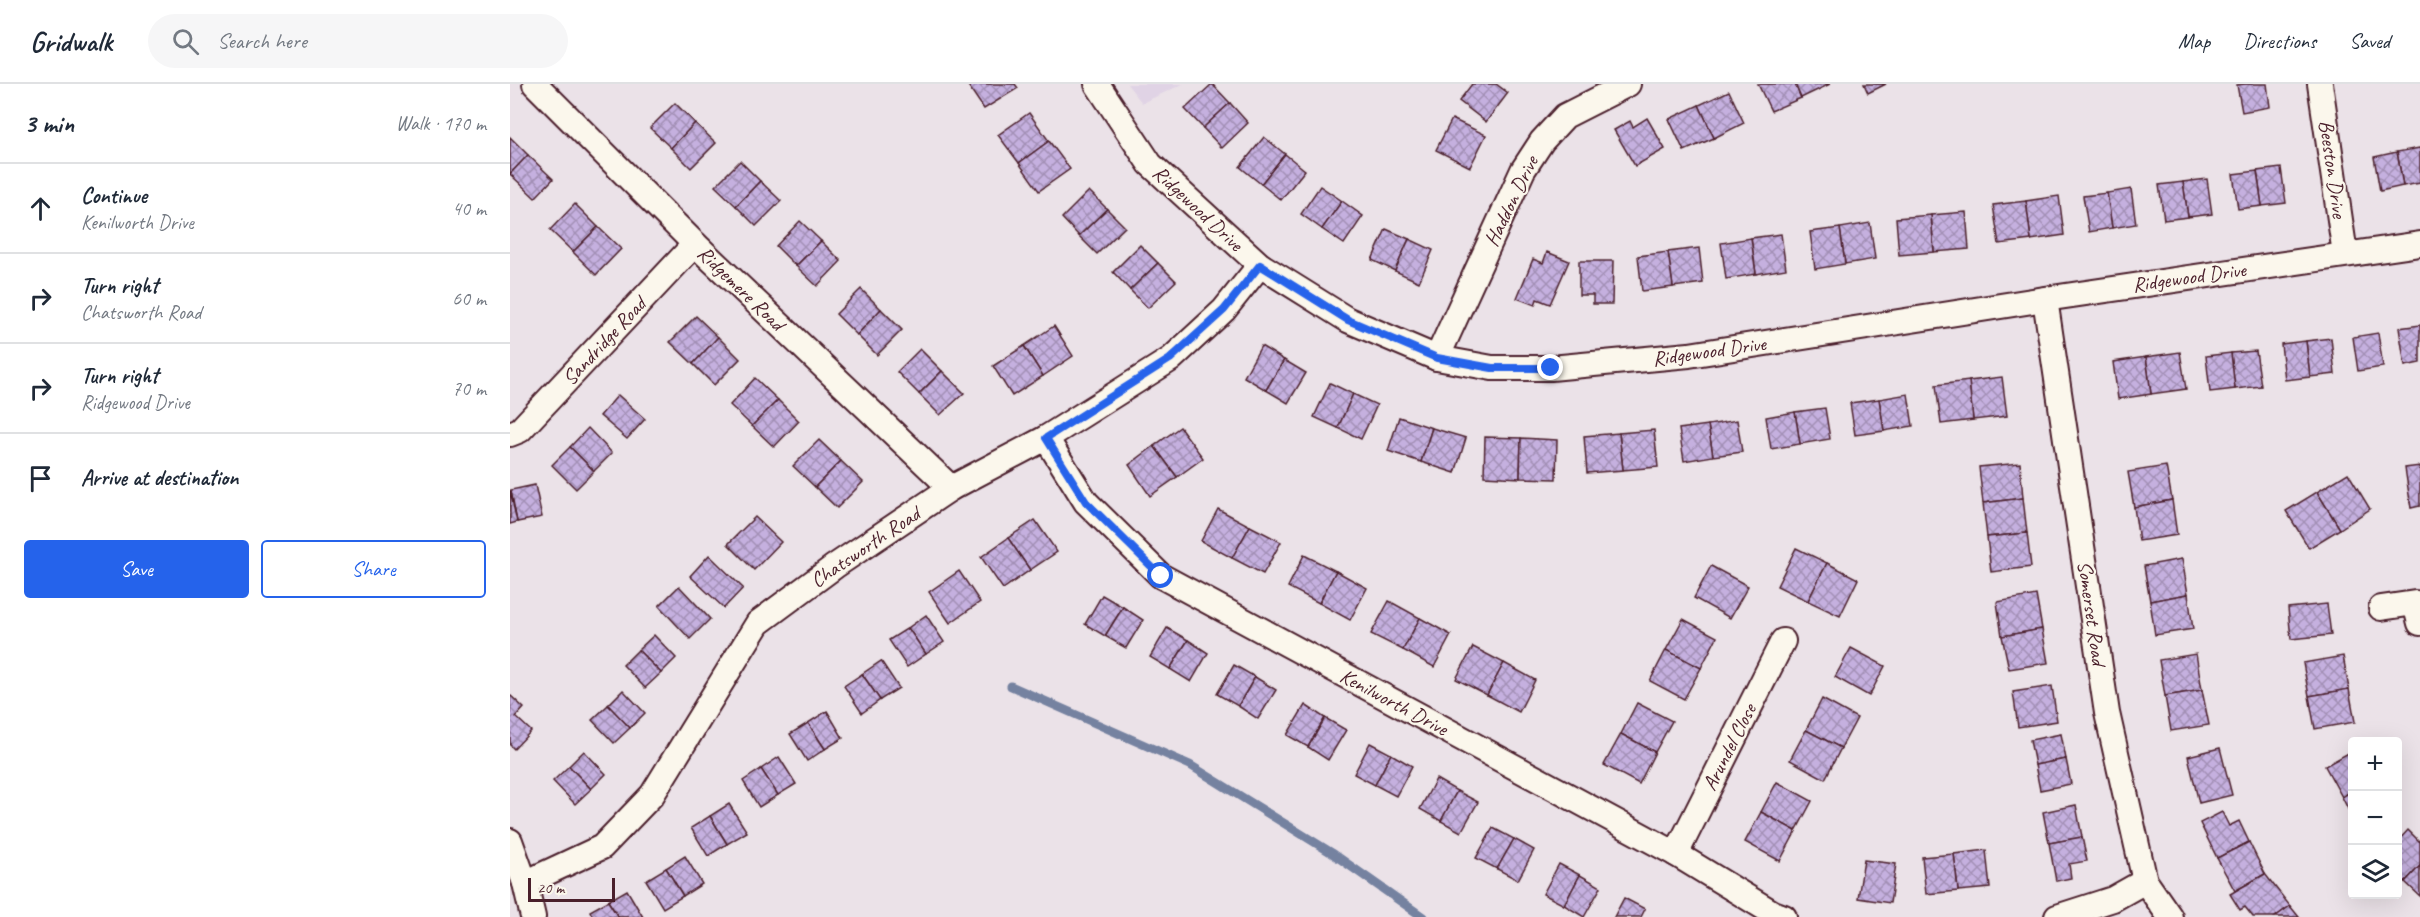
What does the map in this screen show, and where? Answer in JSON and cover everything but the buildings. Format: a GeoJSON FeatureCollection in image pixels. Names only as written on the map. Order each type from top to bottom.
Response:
{"type":"FeatureCollection","features":[{"type":"Feature","properties":{"kind":"street","name":"Ridgemere Road"},"geometry":{"type":"LineString","coordinates":[[535,84],[695,244],[951,488]]}},
{"type":"Feature","properties":{"kind":"street","name":"Ridgewood Drive"},"geometry":{"type":"LineString","coordinates":[[1097,84],[1150,164],[1260,265],[1348,320],[1437,358],[1492,368],[1551,368],[1689,356],[2045,299],[2420,244]]}},
{"type":"Feature","properties":{"kind":"street","name":"Haddon Drive"},"geometry":{"type":"LineString","coordinates":[[1437,358],[1523,170],[1542,141],[1566,116],[1628,84]]}},
{"type":"Feature","properties":{"kind":"street","name":"Beeston Drive"},"geometry":{"type":"LineString","coordinates":[[2320,84],[2345,254]]}},
{"type":"Feature","properties":{"kind":"street","name":"Sandridge Road"},"geometry":{"type":"LineString","coordinates":[[510,434],[520,430],[695,244]]}},
{"type":"Feature","properties":{"kind":"street","name":"Chatsworth Road"},"geometry":{"type":"LineString","coordinates":[[525,883],[602,847],[652,795],[758,623],[835,566],[951,488],[1046,438],[1170,359],[1224,310],[1260,265]]}},
{"type":"Feature","properties":{"kind":"street","name":"Somerset Road"},"geometry":{"type":"LineString","coordinates":[[2045,299],[2107,713],[2145,880],[2170,917]]}},
{"type":"Feature","properties":{"kind":"street","name":"Kenilworth Drive"},"geometry":{"type":"LineString","coordinates":[[1046,438],[1086,502],[1161,576],[1676,854],[1773,913],[1784,917]]}},
{"type":"Feature","properties":{"kind":"street"},"geometry":{"type":"LineString","coordinates":[[2382,608],[2415,603],[2420,623]]}},
{"type":"Feature","properties":{"kind":"street","name":"Arundel Close"},"geometry":{"type":"LineString","coordinates":[[1676,854],[1783,641]]}},
{"type":"Feature","properties":{"kind":"street"},"geometry":{"type":"LineString","coordinates":[[510,841],[525,883],[533,917]]}},
{"type":"Feature","properties":{"kind":"street"},"geometry":{"type":"LineString","coordinates":[[2057,917],[2113,899],[2145,880]]}},
{"type":"Feature","properties":{"kind":"shaded area"},"geometry":{"type":"Polygon","coordinates":[[[1127,84],[1183,84],[1142,103],[1127,84]]]}},
{"type":"Feature","properties":{"kind":"waterway"},"geometry":{"type":"LineString","coordinates":[[1011,686],[1190,765],[1332,853],[1423,917]]}},
{"type":"Feature","properties":{"kind":"route"},"geometry":{"type":"LineString","coordinates":[[1161,576],[1086,502],[1046,438],[1170,359],[1224,310],[1260,265],[1348,320],[1437,358],[1492,368],[1551,368]]}}]}
